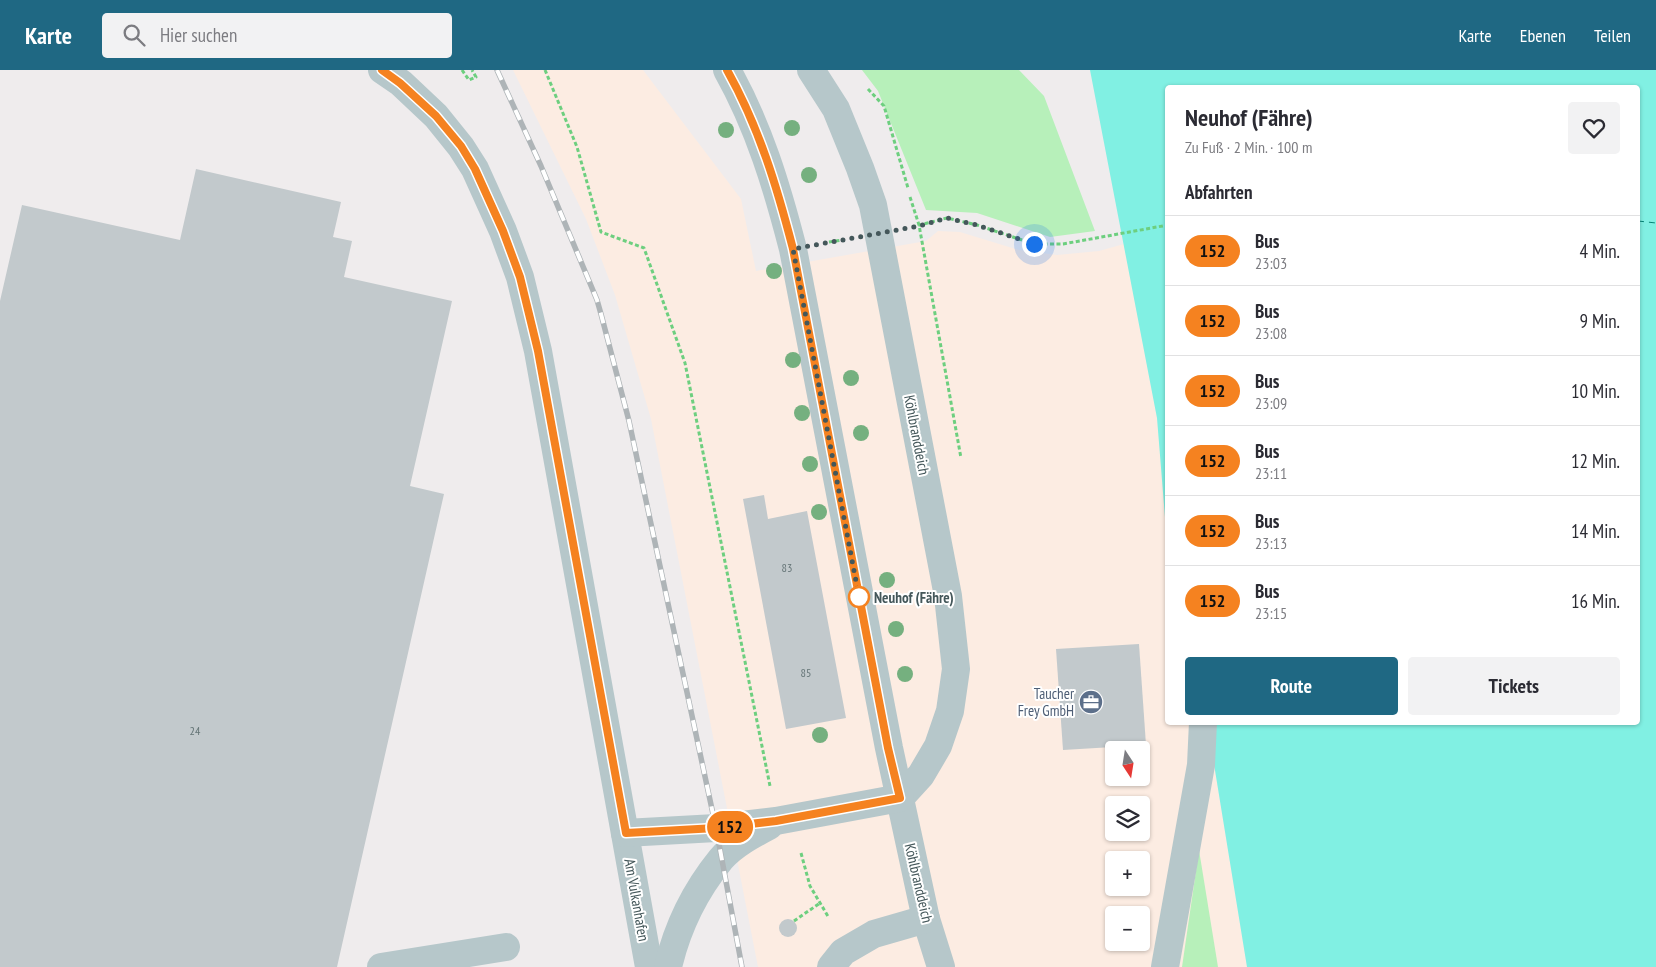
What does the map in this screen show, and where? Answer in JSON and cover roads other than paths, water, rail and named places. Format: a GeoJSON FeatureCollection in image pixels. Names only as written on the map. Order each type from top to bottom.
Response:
{"type":"FeatureCollection","features":[{"type":"Feature","properties":{"kind":"street","name":"Am Vulkanhafen"},"geometry":{"type":"LineString","coordinates":[[382,70],[400,83],[436,116],[461,146],[475,169],[503,231],[520,277],[538,351],[649,967]]}},
{"type":"Feature","properties":{"kind":"street","name":"Köhlbranddeich"},"geometry":{"type":"LineString","coordinates":[[727,70],[761,141],[778,191],[793,249],[887,739],[926,919],[941,967]]}},
{"type":"Feature","properties":{"kind":"street","name":"Köhlbranddeich"},"geometry":{"type":"LineString","coordinates":[[811,70],[836,110],[873,205],[948,596],[956,669],[950,711],[938,746],[921,775],[900,798]]}},
{"type":"Feature","properties":{"kind":"street"},"geometry":{"type":"LineString","coordinates":[[1165,967],[1201,765],[1202,725]]}},
{"type":"Feature","properties":{"kind":"street"},"geometry":{"type":"LineString","coordinates":[[626,833],[716,828],[784,820],[900,798]]}},
{"type":"Feature","properties":{"kind":"street","name":"Am Vulkanhafen"},"geometry":{"type":"LineString","coordinates":[[668,967],[674,943],[687,911],[722,858],[745,839],[784,820]]}},
{"type":"Feature","properties":{"kind":"street"},"geometry":{"type":"LineString","coordinates":[[837,960],[874,934],[926,919]]}},
{"type":"Feature","properties":{"kind":"street"},"geometry":{"type":"LineString","coordinates":[[381,967],[506,947]]}},
{"type":"Feature","properties":{"kind":"water"},"geometry":{"type":"Polygon","coordinates":[[[1090,70],[1656,70],[1656,967],[1247,967],[1206,725],[1640,725],[1640,85],[1165,85],[1165,517],[1157,418],[1090,70]]]}},
{"type":"Feature","properties":{"kind":"railway"},"geometry":{"type":"LineString","coordinates":[[497,70],[541,166],[597,300],[601,314],[629,421],[716,828],[742,967]]}},
{"type":"Feature","properties":{"kind":"place","name":"Neuhof (Fähre)"},"geometry":{"type":"Point","coordinates":[859,597]}},
{"type":"Feature","properties":{"kind":"place","name":"Taucher Frey GmbH"},"geometry":{"type":"Point","coordinates":[1091,702]}}]}
